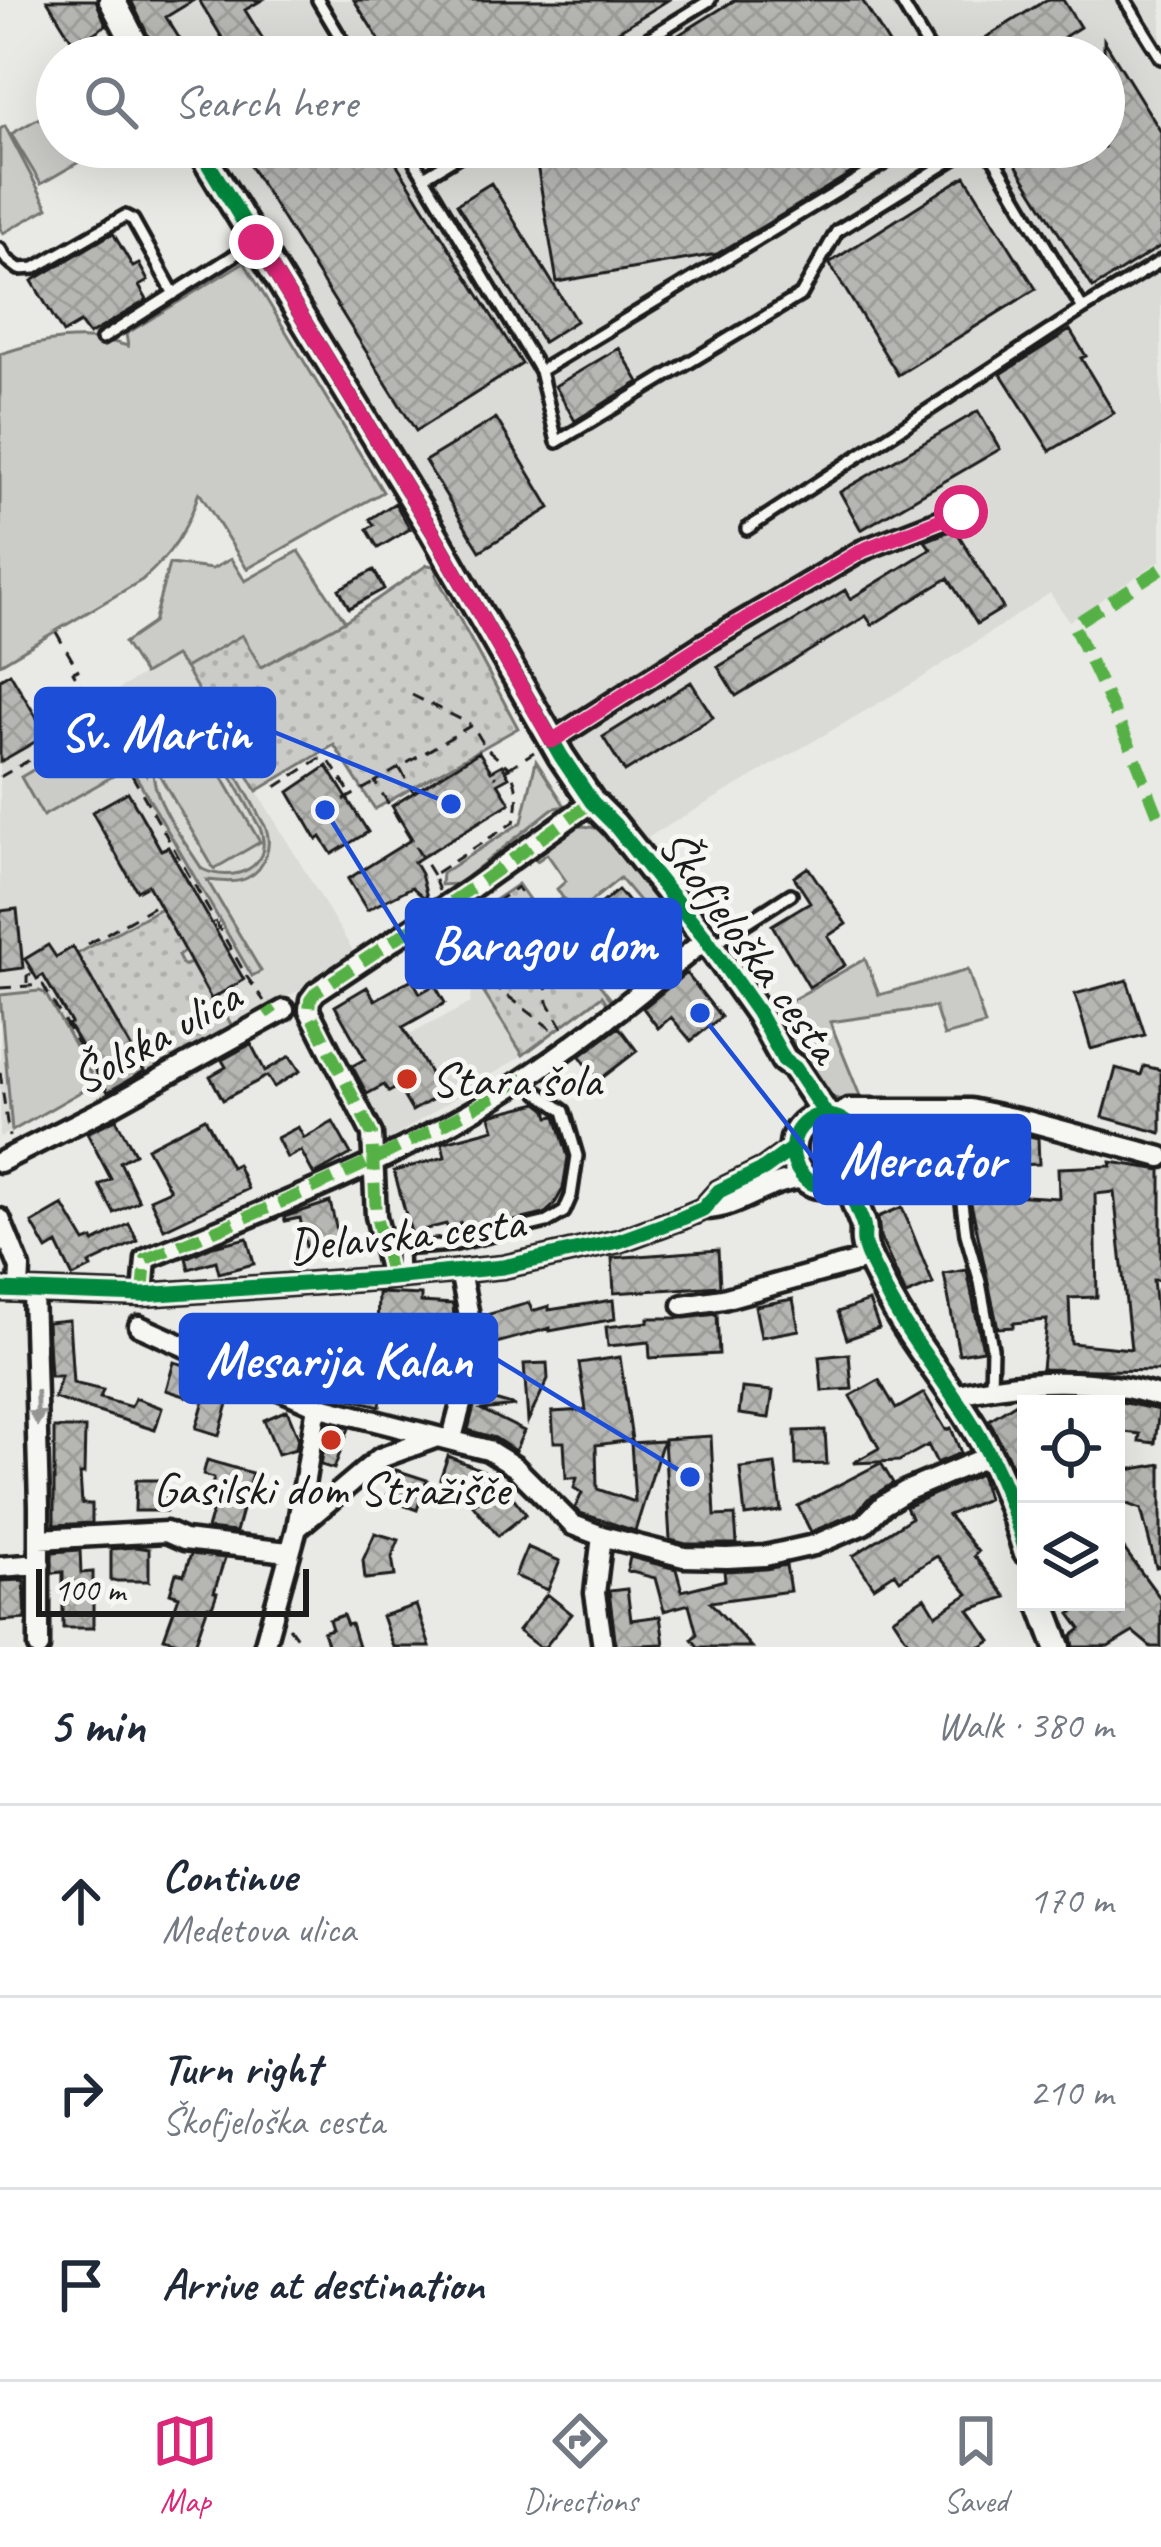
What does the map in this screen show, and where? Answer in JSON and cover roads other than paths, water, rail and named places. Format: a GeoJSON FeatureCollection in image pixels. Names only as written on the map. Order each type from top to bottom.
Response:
{"type":"FeatureCollection","features":[{"type":"Feature","properties":{"kind":"street"},"geometry":{"type":"LineString","coordinates":[[112,0],[131,36]]}},
{"type":"Feature","properties":{"kind":"street","name":"Škofjeloška cesta"},"geometry":{"type":"LineString","coordinates":[[211,168],[433,532],[544,746],[709,943],[784,1060],[830,1116]]}},
{"type":"Feature","properties":{"kind":"street"},"geometry":{"type":"LineString","coordinates":[[544,746],[863,550],[961,512]]}},
{"type":"Feature","properties":{"kind":"street"},"geometry":{"type":"LineString","coordinates":[[396,1278],[376,1216],[373,1134],[309,1010],[310,1000],[592,802]]}},
{"type":"Feature","properties":{"kind":"street"},"geometry":{"type":"LineString","coordinates":[[143,1295],[146,1259],[374,1161],[536,1083],[709,943]]}},
{"type":"Feature","properties":{"kind":"street","name":"Šolska ulica"},"geometry":{"type":"LineString","coordinates":[[6,1159],[113,1105],[276,1009]]}},
{"type":"Feature","properties":{"kind":"street","name":"Škofjeloška cesta"},"geometry":{"type":"LineString","coordinates":[[784,1060],[796,1138]]}},
{"type":"Feature","properties":{"kind":"street"},"geometry":{"type":"LineString","coordinates":[[1017,1525],[989,1456],[954,1395],[904,1327],[867,1251],[840,1211],[797,1171],[796,1138],[807,1121],[848,1109],[970,1109],[1161,1157]]}},
{"type":"Feature","properties":{"kind":"street"},"geometry":{"type":"LineString","coordinates":[[830,1116],[845,1121],[855,1141],[850,1167],[867,1251]]}},
{"type":"Feature","properties":{"kind":"street","name":"Delavska cesta"},"geometry":{"type":"LineString","coordinates":[[703,1209],[719,1191],[764,1169],[796,1138]]}},
{"type":"Feature","properties":{"kind":"street"},"geometry":{"type":"LineString","coordinates":[[810,1182],[830,1184],[850,1167]]}},
{"type":"Feature","properties":{"kind":"street","name":"Delavska cesta"},"geometry":{"type":"LineString","coordinates":[[17,1290],[143,1295],[460,1272],[606,1244],[703,1209],[719,1209],[791,1179],[810,1182]]}},
{"type":"Feature","properties":{"kind":"street"},"geometry":{"type":"LineString","coordinates":[[0,1219],[20,1268],[17,1290],[39,1539],[39,1647]]}},
{"type":"Feature","properties":{"kind":"street"},"geometry":{"type":"LineString","coordinates":[[682,1305],[723,1299],[867,1251]]}},
{"type":"Feature","properties":{"kind":"street"},"geometry":{"type":"LineString","coordinates":[[445,1438],[476,1349],[460,1272]]}},
{"type":"Feature","properties":{"kind":"street"},"geometry":{"type":"LineString","coordinates":[[139,1326],[317,1406],[488,1450],[515,1467],[573,1525],[684,1557],[765,1556],[814,1545],[864,1523],[906,1491],[989,1456]]}},
{"type":"Feature","properties":{"kind":"street"},"geometry":{"type":"LineString","coordinates":[[954,1395],[1060,1379],[1133,1388],[1161,1397]]}},
{"type":"Feature","properties":{"kind":"street"},"geometry":{"type":"LineString","coordinates":[[264,1647],[297,1528],[317,1406]]}},
{"type":"Feature","properties":{"kind":"street"},"geometry":{"type":"LineString","coordinates":[[297,1528],[380,1458],[445,1438]]}},
{"type":"Feature","properties":{"kind":"street"},"geometry":{"type":"LineString","coordinates":[[39,1539],[166,1532],[184,1540],[288,1552]]}},
{"type":"Feature","properties":{"kind":"street"},"geometry":{"type":"LineString","coordinates":[[602,1536],[595,1593],[603,1647]]}},
{"type":"Feature","properties":{"kind":"street"},"geometry":{"type":"LineString","coordinates":[[0,1568],[40,1564]]}},
{"type":"Feature","properties":{"kind":"street"},"geometry":{"type":"LineString","coordinates":[[1044,1611],[1058,1647]]}},
{"type":"Feature","properties":{"kind":"lane"},"geometry":{"type":"LineString","coordinates":[[317,0],[339,36]]}},
{"type":"Feature","properties":{"kind":"lane"},"geometry":{"type":"LineString","coordinates":[[652,36],[710,0]]}},
{"type":"Feature","properties":{"kind":"lane"},"geometry":{"type":"LineString","coordinates":[[900,0],[921,36]]}},
{"type":"Feature","properties":{"kind":"lane"},"geometry":{"type":"LineString","coordinates":[[1125,0],[1161,58]]}},
{"type":"Feature","properties":{"kind":"lane"},"geometry":{"type":"LineString","coordinates":[[419,168],[540,370],[557,442],[801,295],[838,231],[939,168]]}},
{"type":"Feature","properties":{"kind":"lane"},"geometry":{"type":"LineString","coordinates":[[424,177],[439,168]]}},
{"type":"Feature","properties":{"kind":"lane"},"geometry":{"type":"LineString","coordinates":[[540,370],[876,168]]}},
{"type":"Feature","properties":{"kind":"lane"},"geometry":{"type":"LineString","coordinates":[[999,168],[1083,309]]}},
{"type":"Feature","properties":{"kind":"lane"},"geometry":{"type":"LineString","coordinates":[[0,249],[19,269],[35,268],[125,217],[133,220],[174,294]]}},
{"type":"Feature","properties":{"kind":"lane"},"geometry":{"type":"LineString","coordinates":[[102,339],[256,242]]}},
{"type":"Feature","properties":{"kind":"lane"},"geometry":{"type":"LineString","coordinates":[[747,529],[1161,261]]}},
{"type":"Feature","properties":{"kind":"lane"},"geometry":{"type":"LineString","coordinates":[[709,943],[791,894]]}},
{"type":"Feature","properties":{"kind":"lane"},"geometry":{"type":"LineString","coordinates":[[396,1278],[401,1249],[452,1245],[547,1222],[564,1212],[577,1156],[564,1111],[536,1083]]}},
{"type":"Feature","properties":{"kind":"lane"},"geometry":{"type":"LineString","coordinates":[[970,1109],[962,1203],[992,1348],[991,1387]]}},
{"type":"Feature","properties":{"kind":"place","name":"Sv. Martin"},"geometry":{"type":"Point","coordinates":[451,804]}},
{"type":"Feature","properties":{"kind":"place","name":"Baragov dom"},"geometry":{"type":"Point","coordinates":[325,810]}},
{"type":"Feature","properties":{"kind":"place","name":"Mercator"},"geometry":{"type":"Point","coordinates":[700,1013]}},
{"type":"Feature","properties":{"kind":"place","name":"Stara šola"},"geometry":{"type":"Point","coordinates":[407,1079]}},
{"type":"Feature","properties":{"kind":"place","name":"Gasilski dom Stražišče"},"geometry":{"type":"Point","coordinates":[331,1440]}},
{"type":"Feature","properties":{"kind":"place","name":"Mesarija Kalan"},"geometry":{"type":"Point","coordinates":[690,1477]}}]}
